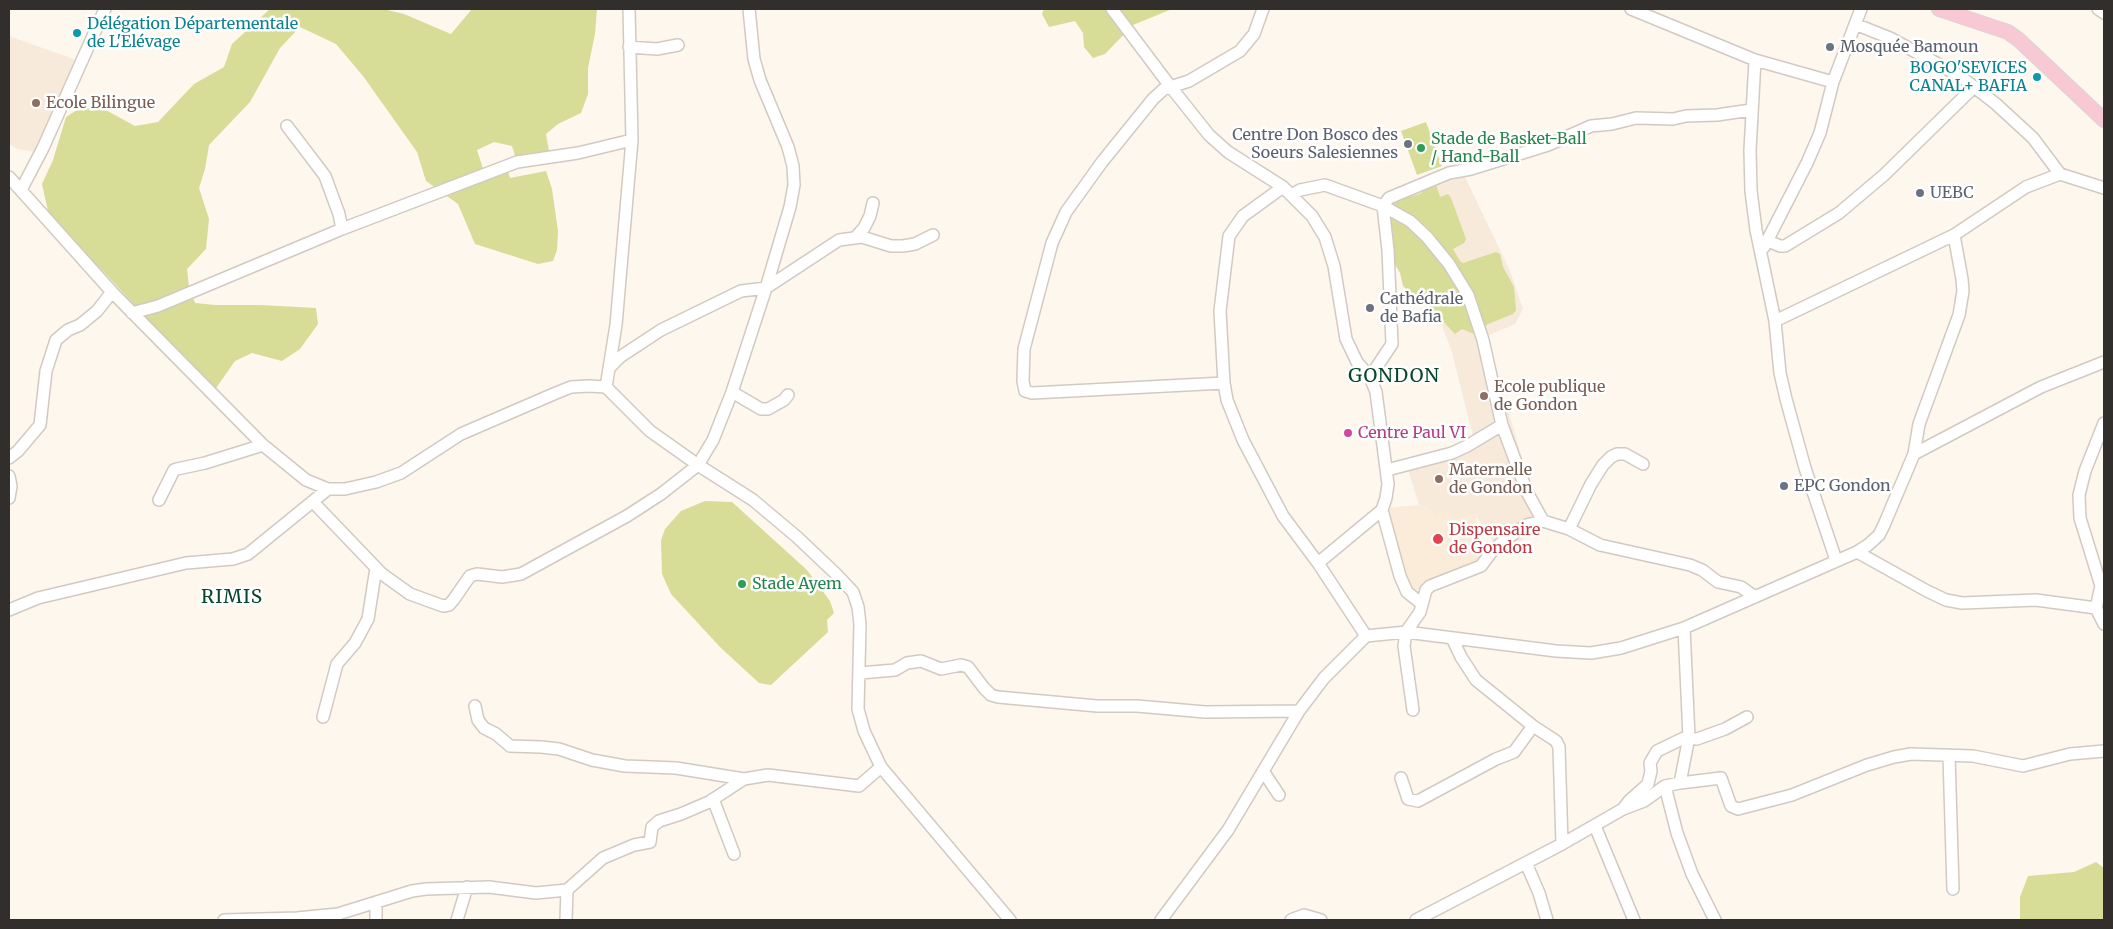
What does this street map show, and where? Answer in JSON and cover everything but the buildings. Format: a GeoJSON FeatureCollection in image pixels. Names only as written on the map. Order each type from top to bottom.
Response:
{"type":"FeatureCollection","features":[{"type":"Feature","properties":{"kind":"main road"},"geometry":{"type":"LineString","coordinates":[[1939,9],[2002,30],[2019,40],[2104,120]]}},
{"type":"Feature","properties":{"kind":"street"},"geometry":{"type":"LineString","coordinates":[[21,190],[43,148],[105,9]]}},
{"type":"Feature","properties":{"kind":"street"},"geometry":{"type":"LineString","coordinates":[[606,387],[616,325],[632,140],[629,9]]}},
{"type":"Feature","properties":{"kind":"street"},"geometry":{"type":"LineString","coordinates":[[313,502],[376,568],[397,586],[410,594],[438,605],[449,605],[470,576],[477,574],[502,577],[521,574],[627,516],[698,465],[713,440],[732,392],[766,288],[790,207],[794,185],[793,166],[788,147],[754,59],[749,9]]}},
{"type":"Feature","properties":{"kind":"street"},"geometry":{"type":"LineString","coordinates":[[1112,9],[1209,135],[1282,187],[1312,216],[1325,237],[1334,266],[1346,339],[1357,362],[1370,377],[1376,392],[1387,470],[1386,498],[1382,510],[1318,563]]}},
{"type":"Feature","properties":{"kind":"street"},"geometry":{"type":"LineString","coordinates":[[1224,383],[1032,393],[1025,391],[1023,382],[1024,349],[1052,243],[1066,212],[1102,162],[1153,99],[1170,86],[1189,81],[1240,51],[1254,34],[1263,9]]}},
{"type":"Feature","properties":{"kind":"street"},"geometry":{"type":"LineString","coordinates":[[1631,9],[1755,60],[1833,82]]}},
{"type":"Feature","properties":{"kind":"street"},"geometry":{"type":"LineString","coordinates":[[1760,253],[1768,241],[1807,163],[1820,133],[1833,82],[1861,9]]}},
{"type":"Feature","properties":{"kind":"street"},"geometry":{"type":"LineString","coordinates":[[2098,9],[2104,13]]}},
{"type":"Feature","properties":{"kind":"street"},"geometry":{"type":"LineString","coordinates":[[1855,24],[1890,38],[1938,63],[1974,87],[2033,138],[2060,174],[2104,188]]}},
{"type":"Feature","properties":{"kind":"street"},"geometry":{"type":"LineString","coordinates":[[629,47],[638,46],[657,49],[678,45]]}},
{"type":"Feature","properties":{"kind":"street"},"geometry":{"type":"LineString","coordinates":[[1755,60],[1751,110],[1751,191],[1760,253],[1775,321],[1780,373],[1786,399],[1805,468],[1836,560]]}},
{"type":"Feature","properties":{"kind":"street"},"geometry":{"type":"LineString","coordinates":[[1768,241],[1785,246],[1839,213],[1884,175],[1974,87]]}},
{"type":"Feature","properties":{"kind":"street"},"geometry":{"type":"LineString","coordinates":[[1370,377],[1392,344],[1388,250],[1383,206],[1389,198],[1449,174],[1533,150],[1591,126],[1612,124],[1636,118],[1674,119],[1686,116],[1716,115],[1751,110]]}},
{"type":"Feature","properties":{"kind":"street"},"geometry":{"type":"LineString","coordinates":[[287,126],[325,176],[342,229]]}},
{"type":"Feature","properties":{"kind":"street"},"geometry":{"type":"LineString","coordinates":[[132,312],[143,311],[182,296],[342,229],[517,162],[578,153],[632,140]]}},
{"type":"Feature","properties":{"kind":"street"},"geometry":{"type":"LineString","coordinates":[[1775,321],[1954,234],[2026,187],[2060,174]]}},
{"type":"Feature","properties":{"kind":"street"},"geometry":{"type":"LineString","coordinates":[[9,177],[112,292],[264,445],[306,480],[328,489],[345,489],[376,482],[401,473],[461,434],[571,387],[606,387],[650,431],[698,465],[753,500],[797,537],[853,592],[858,607],[860,624],[859,714],[864,731],[881,767],[1010,920]]}},
{"type":"Feature","properties":{"kind":"street"},"geometry":{"type":"LineString","coordinates":[[1291,195],[1300,190],[1325,185],[1383,206],[1410,221],[1427,237],[1449,264],[1468,295],[1483,340],[1502,426],[1527,492],[1543,521]]}},
{"type":"Feature","properties":{"kind":"street"},"geometry":{"type":"LineString","coordinates":[[1282,187],[1243,216],[1229,236],[1220,311],[1224,383],[1227,400],[1243,440],[1282,516],[1318,563],[1366,636]]}},
{"type":"Feature","properties":{"kind":"street"},"geometry":{"type":"LineString","coordinates":[[856,237],[864,228],[870,216],[873,202]]}},
{"type":"Feature","properties":{"kind":"street"},"geometry":{"type":"LineString","coordinates":[[1161,920],[1228,830],[1299,711],[1324,678],[1366,636],[1406,632],[1556,651],[1591,653],[1621,648],[1684,628],[1857,552],[1873,540],[1884,526],[1914,454],[1919,424],[1959,315],[1962,285],[1954,234]]}},
{"type":"Feature","properties":{"kind":"street"},"geometry":{"type":"LineString","coordinates":[[610,367],[620,357],[661,330],[742,291],[766,288],[839,240],[862,237],[890,246],[915,244],[932,235]]}},
{"type":"Feature","properties":{"kind":"street"},"geometry":{"type":"LineString","coordinates":[[9,458],[18,451],[40,425],[46,371],[56,340],[68,330],[80,325],[97,311],[112,292]]}},
{"type":"Feature","properties":{"kind":"street"},"geometry":{"type":"LineString","coordinates":[[1914,454],[2041,387],[2104,362]]}},
{"type":"Feature","properties":{"kind":"street"},"geometry":{"type":"LineString","coordinates":[[732,392],[761,409],[768,410],[784,400],[788,395]]}},
{"type":"Feature","properties":{"kind":"street"},"geometry":{"type":"LineString","coordinates":[[2104,423],[2078,495],[2080,518],[2101,586],[2096,608],[2104,624]]}},
{"type":"Feature","properties":{"kind":"street"},"geometry":{"type":"LineString","coordinates":[[1387,470],[1452,453],[1502,426]]}},
{"type":"Feature","properties":{"kind":"street"},"geometry":{"type":"LineString","coordinates":[[160,500],[174,470],[264,445]]}},
{"type":"Feature","properties":{"kind":"street"},"geometry":{"type":"LineString","coordinates":[[1569,528],[1595,477],[1611,457],[1617,454],[1625,454],[1643,464]]}},
{"type":"Feature","properties":{"kind":"street"},"geometry":{"type":"LineString","coordinates":[[9,476],[11,486],[9,498]]}},
{"type":"Feature","properties":{"kind":"street"},"geometry":{"type":"LineString","coordinates":[[9,610],[38,598],[186,563],[232,559],[248,554],[328,489]]}},
{"type":"Feature","properties":{"kind":"street"},"geometry":{"type":"LineString","coordinates":[[1382,510],[1400,576],[1407,592],[1422,604]]}},
{"type":"Feature","properties":{"kind":"street"},"geometry":{"type":"LineString","coordinates":[[1413,710],[1404,656],[1406,632],[1416,621],[1426,590],[1430,586],[1481,566],[1506,539],[1526,525],[1543,521],[1569,528],[1600,545],[1696,568],[1718,582],[1741,587],[1755,597]]}},
{"type":"Feature","properties":{"kind":"street"},"geometry":{"type":"LineString","coordinates":[[1857,552],[1927,592],[1946,600],[1962,603],[2036,600],[2096,608]]}},
{"type":"Feature","properties":{"kind":"street"},"geometry":{"type":"LineString","coordinates":[[323,717],[337,664],[356,643],[368,619],[376,568]]}},
{"type":"Feature","properties":{"kind":"street"},"geometry":{"type":"LineString","coordinates":[[1680,783],[1689,737],[1684,628]]}},
{"type":"Feature","properties":{"kind":"street"},"geometry":{"type":"LineString","coordinates":[[1452,638],[1461,657],[1476,680],[1533,726],[1552,736],[1556,741],[1559,747],[1562,844]]}},
{"type":"Feature","properties":{"kind":"street"},"geometry":{"type":"LineString","coordinates":[[860,673],[895,670],[907,663],[921,661],[941,669],[962,665],[968,667],[991,695],[998,696],[1097,706],[1137,706],[1205,712],[1299,711]]}},
{"type":"Feature","properties":{"kind":"street"},"geometry":{"type":"LineString","coordinates":[[475,706],[478,720],[484,728],[496,734],[510,746],[559,749],[592,760],[625,766],[676,768],[744,779],[768,775],[859,786],[881,767]]}},
{"type":"Feature","properties":{"kind":"street"},"geometry":{"type":"LineString","coordinates":[[1623,809],[1648,784],[1651,771],[1650,763],[1656,751],[1668,744],[1689,737],[1697,739],[1725,729],[1747,717]]}},
{"type":"Feature","properties":{"kind":"street"},"geometry":{"type":"LineString","coordinates":[[1401,778],[1408,799],[1418,801],[1496,759],[1514,752],[1533,726]]}},
{"type":"Feature","properties":{"kind":"street"},"geometry":{"type":"LineString","coordinates":[[1416,920],[1562,844],[1623,809],[1644,801],[1665,786],[1721,778],[1731,806],[1738,809],[1792,795],[1866,765],[1894,756],[1910,754],[1973,756],[2024,766],[2070,754],[2104,751]]}},
{"type":"Feature","properties":{"kind":"street"},"geometry":{"type":"LineString","coordinates":[[1949,755],[1953,889]]}},
{"type":"Feature","properties":{"kind":"street"},"geometry":{"type":"LineString","coordinates":[[1263,771],[1279,795]]}},
{"type":"Feature","properties":{"kind":"street"},"geometry":{"type":"LineString","coordinates":[[224,920],[338,914],[419,890],[489,887],[536,893],[567,890],[603,858],[634,845],[650,842],[652,827],[660,821],[681,814],[713,799],[744,779]]}},
{"type":"Feature","properties":{"kind":"street"},"geometry":{"type":"LineString","coordinates":[[1665,786],[1677,833],[1692,874],[1715,920]]}},
{"type":"Feature","properties":{"kind":"street"},"geometry":{"type":"LineString","coordinates":[[713,799],[734,854]]}},
{"type":"Feature","properties":{"kind":"street"},"geometry":{"type":"LineString","coordinates":[[1595,826],[1634,920]]}},
{"type":"Feature","properties":{"kind":"street"},"geometry":{"type":"LineString","coordinates":[[1526,863],[1539,893],[1547,920]]}},
{"type":"Feature","properties":{"kind":"street"},"geometry":{"type":"LineString","coordinates":[[458,920],[467,887]]}},
{"type":"Feature","properties":{"kind":"street"},"geometry":{"type":"LineString","coordinates":[[566,920],[567,890]]}},
{"type":"Feature","properties":{"kind":"street"},"geometry":{"type":"LineString","coordinates":[[376,902],[376,920]]}},
{"type":"Feature","properties":{"kind":"street"},"geometry":{"type":"LineString","coordinates":[[1292,920],[1304,915],[1321,920]]}},
{"type":"Feature","properties":{"kind":"shaded area","name":"Ecole Bilingue"},"geometry":{"type":"Polygon","coordinates":[[[9,36],[82,62],[42,153],[17,149],[9,144],[9,36]]]}},
{"type":"Feature","properties":{"kind":"shaded area","name":"Ecole publique de Gondon"},"geometry":{"type":"Polygon","coordinates":[[[1460,172],[1465,177],[1510,271],[1523,309],[1515,324],[1487,336],[1542,529],[1501,551],[1485,531],[1476,515],[1458,519],[1436,516],[1427,507],[1419,505],[1408,469],[1475,444],[1451,349],[1392,199],[1460,172]]]}},
{"type":"Feature","properties":{"kind":"shaded area","name":"Dispensaire de Gondon"},"geometry":{"type":"Polygon","coordinates":[[[1419,505],[1427,507],[1436,515],[1441,511],[1452,514],[1458,519],[1476,515],[1484,559],[1459,573],[1409,593],[1387,508],[1419,505]]]}},
{"type":"Feature","properties":{"kind":"green space"},"geometry":{"type":"Polygon","coordinates":[[[270,9],[383,9],[404,14],[451,34],[472,9],[597,9],[595,34],[588,68],[588,94],[581,113],[558,124],[546,134],[550,157],[517,162],[512,146],[494,142],[477,150],[484,172],[507,168],[510,178],[546,171],[552,189],[558,231],[557,250],[553,261],[538,264],[475,244],[458,204],[426,181],[417,152],[363,76],[336,44],[300,27],[280,48],[250,102],[209,145],[205,169],[199,188],[209,219],[206,249],[187,269],[189,287],[195,303],[316,308],[318,324],[300,349],[282,361],[252,353],[235,361],[214,391],[102,270],[77,252],[48,211],[42,184],[53,160],[66,117],[85,105],[104,109],[135,126],[158,122],[194,84],[224,67],[232,44],[270,9]]]}},
{"type":"Feature","properties":{"kind":"green space"},"geometry":{"type":"Polygon","coordinates":[[[1044,9],[1172,9],[1133,25],[1105,54],[1093,58],[1084,47],[1083,33],[1075,21],[1049,27],[1042,14],[1044,9]]]}},
{"type":"Feature","properties":{"kind":"green space","name":"Stade de Basket-Ball / Hand-Ball"},"geometry":{"type":"Polygon","coordinates":[[[1426,122],[1442,166],[1417,175],[1401,131],[1426,122]]]}},
{"type":"Feature","properties":{"kind":"green space"},"geometry":{"type":"Polygon","coordinates":[[[1432,182],[1436,184],[1440,197],[1448,194],[1451,198],[1466,239],[1464,243],[1453,249],[1460,261],[1463,263],[1496,252],[1500,254],[1503,267],[1514,287],[1516,310],[1513,314],[1488,324],[1478,333],[1474,334],[1462,329],[1455,334],[1424,301],[1403,286],[1400,273],[1393,261],[1383,227],[1391,202],[1420,194],[1432,182]]]}},
{"type":"Feature","properties":{"kind":"green space","name":"Stade Ayem"},"geometry":{"type":"Polygon","coordinates":[[[705,501],[732,502],[807,570],[830,601],[834,613],[827,620],[828,632],[771,685],[759,683],[720,647],[671,594],[662,574],[661,540],[665,529],[681,511],[705,501]]]}},
{"type":"Feature","properties":{"kind":"green space"},"geometry":{"type":"Polygon","coordinates":[[[2096,862],[2104,868],[2104,920],[2020,920],[2020,897],[2028,876],[2074,872],[2096,862]]]}},
{"type":"Feature","properties":{"kind":"place","name":"Délégation Départementale de L'Elévage"},"geometry":{"type":"Point","coordinates":[77,33]}},
{"type":"Feature","properties":{"kind":"place","name":"Mosquée Bamoun"},"geometry":{"type":"Point","coordinates":[1830,47]}},
{"type":"Feature","properties":{"kind":"place","name":"BOGO'SEVICES CANAL+ BAFIA"},"geometry":{"type":"Point","coordinates":[2037,77]}},
{"type":"Feature","properties":{"kind":"place","name":"Ecole Bilingue"},"geometry":{"type":"Point","coordinates":[36,103]}},
{"type":"Feature","properties":{"kind":"place","name":"Centre Don Bosco des Soeurs Salesiennes"},"geometry":{"type":"Point","coordinates":[1408,144]}},
{"type":"Feature","properties":{"kind":"place","name":"Stade de Basket-Ball / Hand-Ball"},"geometry":{"type":"Point","coordinates":[1421,148]}},
{"type":"Feature","properties":{"kind":"place","name":"UEBC"},"geometry":{"type":"Point","coordinates":[1920,193]}},
{"type":"Feature","properties":{"kind":"place","name":"Cathédrale de Bafia"},"geometry":{"type":"Point","coordinates":[1370,308]}},
{"type":"Feature","properties":{"kind":"place","name":"Ecole publique de Gondon"},"geometry":{"type":"Point","coordinates":[1484,396]}},
{"type":"Feature","properties":{"kind":"place","name":"Centre Paul VI"},"geometry":{"type":"Point","coordinates":[1348,433]}},
{"type":"Feature","properties":{"kind":"place","name":"Maternelle de Gondon"},"geometry":{"type":"Point","coordinates":[1439,479]}},
{"type":"Feature","properties":{"kind":"place","name":"EPC Gondon"},"geometry":{"type":"Point","coordinates":[1784,486]}},
{"type":"Feature","properties":{"kind":"place","name":"Dispensaire de Gondon"},"geometry":{"type":"Point","coordinates":[1438,539]}},
{"type":"Feature","properties":{"kind":"place","name":"Stade Ayem"},"geometry":{"type":"Point","coordinates":[742,584]}},
{"type":"Feature","properties":{"kind":"district","name":"GONDON"},"geometry":{"type":"Point","coordinates":[1394,377]}},
{"type":"Feature","properties":{"kind":"district","name":"RIMIS"},"geometry":{"type":"Point","coordinates":[232,598]}}]}
